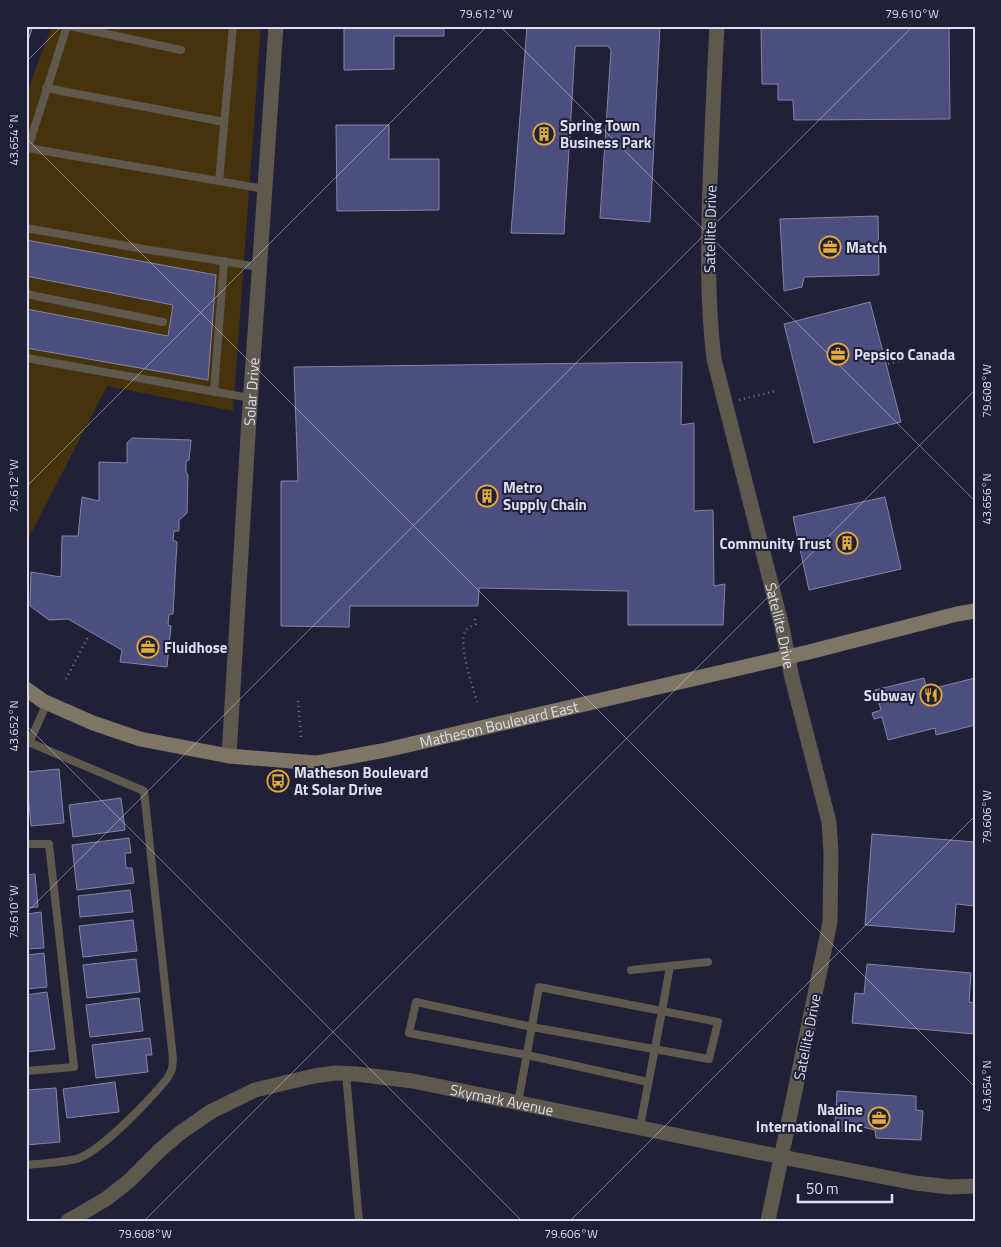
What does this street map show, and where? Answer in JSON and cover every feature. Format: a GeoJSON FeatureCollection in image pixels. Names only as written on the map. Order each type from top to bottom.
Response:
{"type":"FeatureCollection","features":[{"type":"Feature","properties":{"kind":"street","name":"Solar Drive"},"geometry":{"type":"LineString","coordinates":[[229,756],[250,398],[276,26]]}},
{"type":"Feature","properties":{"kind":"street","name":"Satellite Drive"},"geometry":{"type":"LineString","coordinates":[[717,26],[708,223],[712,343],[724,403],[782,627],[829,822],[831,853],[830,922],[768,1221]]}},
{"type":"Feature","properties":{"kind":"street","name":"Matheson Boulevard East"},"geometry":{"type":"LineString","coordinates":[[26,689],[47,703],[93,723],[140,739],[229,756],[316,763],[395,747],[809,652],[975,611]]}},
{"type":"Feature","properties":{"kind":"street","name":"Skymark Avenue"},"geometry":{"type":"LineString","coordinates":[[68,1221],[106,1199],[129,1181],[180,1132],[212,1111],[255,1090],[314,1076],[346,1074],[413,1081],[915,1183],[950,1187],[975,1186]]}},
{"type":"Feature","properties":{"kind":"lane"},"geometry":{"type":"LineString","coordinates":[[66,26],[27,152],[265,189]]}},
{"type":"Feature","properties":{"kind":"lane"},"geometry":{"type":"LineString","coordinates":[[70,26],[181,50]]}},
{"type":"Feature","properties":{"kind":"lane"},"geometry":{"type":"LineString","coordinates":[[219,181],[233,26]]}},
{"type":"Feature","properties":{"kind":"lane"},"geometry":{"type":"LineString","coordinates":[[46,88],[224,122]]}},
{"type":"Feature","properties":{"kind":"lane"},"geometry":{"type":"LineString","coordinates":[[26,228],[259,267]]}},
{"type":"Feature","properties":{"kind":"lane"},"geometry":{"type":"LineString","coordinates":[[214,392],[224,262]]}},
{"type":"Feature","properties":{"kind":"lane"},"geometry":{"type":"LineString","coordinates":[[26,294],[163,322]]}},
{"type":"Feature","properties":{"kind":"lane"},"geometry":{"type":"LineString","coordinates":[[26,358],[250,398]]}},
{"type":"Feature","properties":{"kind":"lane"},"geometry":{"type":"LineString","coordinates":[[26,1165],[76,1160],[91,1153],[164,1083],[172,1069],[173,1059],[144,791],[28,742],[47,703]]}},
{"type":"Feature","properties":{"kind":"lane"},"geometry":{"type":"LineString","coordinates":[[26,844],[49,844],[74,1067],[26,1071]]}},
{"type":"Feature","properties":{"kind":"lane"},"geometry":{"type":"LineString","coordinates":[[631,970],[708,962]]}},
{"type":"Feature","properties":{"kind":"lane"},"geometry":{"type":"LineString","coordinates":[[640,1127],[670,966]]}},
{"type":"Feature","properties":{"kind":"lane"},"geometry":{"type":"LineString","coordinates":[[518,1103],[527,1055],[532,1027],[539,987],[718,1022],[709,1059],[532,1027],[416,1002],[409,1033],[527,1055],[648,1082]]}},
{"type":"Feature","properties":{"kind":"lane"},"geometry":{"type":"LineString","coordinates":[[346,1074],[359,1221]]}},
{"type":"Feature","properties":{"kind":"path"},"geometry":{"type":"LineString","coordinates":[[888,364],[908,359]]}},
{"type":"Feature","properties":{"kind":"path"},"geometry":{"type":"LineString","coordinates":[[724,403],[776,391]]}},
{"type":"Feature","properties":{"kind":"path"},"geometry":{"type":"LineString","coordinates":[[476,618],[476,624],[466,629],[463,637],[468,671],[476,702]]}},
{"type":"Feature","properties":{"kind":"path"},"geometry":{"type":"LineString","coordinates":[[66,679],[89,635]]}},
{"type":"Feature","properties":{"kind":"path"},"geometry":{"type":"LineString","coordinates":[[298,701],[301,737]]}},
{"type":"Feature","properties":{"kind":"shaded area"},"geometry":{"type":"Polygon","coordinates":[[[52,26],[261,26],[233,411],[107,386],[26,543],[26,95],[52,26]]]}},
{"type":"Feature","properties":{"kind":"building"},"geometry":{"type":"Polygon","coordinates":[[[26,26],[33,26],[26,47],[26,26]]]}},
{"type":"Feature","properties":{"kind":"building"},"geometry":{"type":"Polygon","coordinates":[[[344,26],[444,26],[444,36],[394,36],[394,69],[344,70],[344,26]]]}},
{"type":"Feature","properties":{"kind":"building","name":"Spring Town Business Park"},"geometry":{"type":"Polygon","coordinates":[[[527,26],[660,26],[650,222],[600,218],[611,50],[608,46],[576,46],[564,234],[511,233],[527,26]]]}},
{"type":"Feature","properties":{"kind":"building"},"geometry":{"type":"Polygon","coordinates":[[[761,26],[949,26],[950,119],[794,120],[793,100],[778,100],[778,84],[762,84],[761,26]]]}},
{"type":"Feature","properties":{"kind":"building"},"geometry":{"type":"Polygon","coordinates":[[[336,125],[389,125],[389,159],[439,159],[439,210],[337,211],[336,125]]]}},
{"type":"Feature","properties":{"kind":"building","name":"Match"},"geometry":{"type":"Polygon","coordinates":[[[878,216],[879,275],[804,277],[802,287],[784,291],[780,219],[878,216]]]}},
{"type":"Feature","properties":{"kind":"building"},"geometry":{"type":"Polygon","coordinates":[[[26,240],[216,275],[208,380],[26,348],[26,309],[168,336],[173,305],[26,276],[26,240]]]}},
{"type":"Feature","properties":{"kind":"building","name":"Pepsico Canada"},"geometry":{"type":"Polygon","coordinates":[[[870,302],[901,422],[814,443],[784,324],[870,302]]]}},
{"type":"Feature","properties":{"kind":"building","name":"Metro Supply Chain"},"geometry":{"type":"Polygon","coordinates":[[[682,362],[681,425],[694,423],[694,511],[713,510],[714,586],[725,584],[723,625],[628,625],[628,591],[479,588],[478,606],[350,606],[349,627],[281,626],[281,481],[298,481],[294,367],[682,362]]]}},
{"type":"Feature","properties":{"kind":"building"},"geometry":{"type":"Polygon","coordinates":[[[132,438],[191,440],[189,460],[186,461],[186,472],[188,475],[187,513],[179,520],[179,531],[174,531],[173,540],[177,542],[173,614],[169,614],[168,625],[171,626],[167,667],[120,662],[122,650],[68,619],[49,620],[30,606],[31,572],[61,577],[62,536],[78,536],[82,497],[99,501],[99,462],[127,463],[127,443],[132,438]]]}},
{"type":"Feature","properties":{"kind":"building","name":"Community Trust"},"geometry":{"type":"Polygon","coordinates":[[[885,497],[901,569],[809,590],[793,517],[885,497]]]}},
{"type":"Feature","properties":{"kind":"building"},"geometry":{"type":"Polygon","coordinates":[[[924,678],[927,690],[975,678],[975,725],[936,735],[935,728],[888,740],[882,717],[874,719],[872,713],[881,710],[875,690],[924,678]]]}},
{"type":"Feature","properties":{"kind":"building"},"geometry":{"type":"Polygon","coordinates":[[[59,769],[64,823],[31,826],[26,772],[59,769]]]}},
{"type":"Feature","properties":{"kind":"building"},"geometry":{"type":"Polygon","coordinates":[[[121,798],[125,830],[73,837],[69,805],[121,798]]]}},
{"type":"Feature","properties":{"kind":"building"},"geometry":{"type":"Polygon","coordinates":[[[872,834],[975,842],[975,906],[956,904],[954,932],[865,925],[872,834]]]}},
{"type":"Feature","properties":{"kind":"building"},"geometry":{"type":"Polygon","coordinates":[[[129,838],[131,853],[125,853],[126,868],[132,868],[134,883],[77,890],[72,845],[129,838]]]}},
{"type":"Feature","properties":{"kind":"building"},"geometry":{"type":"Polygon","coordinates":[[[35,874],[38,907],[26,908],[26,875],[35,874]]]}},
{"type":"Feature","properties":{"kind":"building"},"geometry":{"type":"Polygon","coordinates":[[[130,890],[133,912],[80,917],[78,896],[130,890]]]}},
{"type":"Feature","properties":{"kind":"building"},"geometry":{"type":"Polygon","coordinates":[[[41,912],[44,948],[26,949],[26,914],[41,912]]]}},
{"type":"Feature","properties":{"kind":"building"},"geometry":{"type":"Polygon","coordinates":[[[133,920],[137,951],[83,957],[79,926],[133,920]]]}},
{"type":"Feature","properties":{"kind":"building"},"geometry":{"type":"Polygon","coordinates":[[[44,953],[47,987],[26,989],[26,955],[44,953]]]}},
{"type":"Feature","properties":{"kind":"building"},"geometry":{"type":"Polygon","coordinates":[[[136,959],[140,992],[87,998],[83,965],[136,959]]]}},
{"type":"Feature","properties":{"kind":"building"},"geometry":{"type":"Polygon","coordinates":[[[867,964],[971,973],[969,1002],[975,1003],[975,1034],[852,1023],[855,993],[864,994],[867,964]]]}},
{"type":"Feature","properties":{"kind":"building"},"geometry":{"type":"Polygon","coordinates":[[[47,992],[55,1049],[26,1052],[26,995],[47,992]]]}},
{"type":"Feature","properties":{"kind":"building"},"geometry":{"type":"Polygon","coordinates":[[[139,998],[143,1031],[90,1037],[86,1005],[139,998]]]}},
{"type":"Feature","properties":{"kind":"building"},"geometry":{"type":"Polygon","coordinates":[[[150,1038],[152,1055],[146,1055],[148,1072],[96,1078],[92,1045],[150,1038]]]}},
{"type":"Feature","properties":{"kind":"building"},"geometry":{"type":"Polygon","coordinates":[[[115,1082],[119,1112],[67,1118],[63,1089],[115,1082]]]}},
{"type":"Feature","properties":{"kind":"building"},"geometry":{"type":"Polygon","coordinates":[[[56,1088],[60,1142],[26,1145],[26,1090],[56,1088]]]}},
{"type":"Feature","properties":{"kind":"building","name":"Nadine International Inc"},"geometry":{"type":"Polygon","coordinates":[[[837,1091],[916,1096],[916,1110],[923,1111],[921,1140],[876,1138],[875,1130],[863,1127],[861,1133],[840,1131],[835,1125],[837,1091]]]}},
{"type":"Feature","properties":{"kind":"place","name":"Spring Town Business Park"},"geometry":{"type":"Point","coordinates":[544,134]}},
{"type":"Feature","properties":{"kind":"place","name":"Match"},"geometry":{"type":"Point","coordinates":[830,247]}},
{"type":"Feature","properties":{"kind":"place","name":"Pepsico Canada"},"geometry":{"type":"Point","coordinates":[838,354]}},
{"type":"Feature","properties":{"kind":"place","name":"Metro Supply Chain"},"geometry":{"type":"Point","coordinates":[487,496]}},
{"type":"Feature","properties":{"kind":"place","name":"Community Trust"},"geometry":{"type":"Point","coordinates":[847,543]}},
{"type":"Feature","properties":{"kind":"place","name":"Fluidhose"},"geometry":{"type":"Point","coordinates":[148,647]}},
{"type":"Feature","properties":{"kind":"place","name":"Subway"},"geometry":{"type":"Point","coordinates":[931,695]}},
{"type":"Feature","properties":{"kind":"place","name":"Matheson Boulevard At Solar Drive"},"geometry":{"type":"Point","coordinates":[278,781]}},
{"type":"Feature","properties":{"kind":"place","name":"Nadine International Inc"},"geometry":{"type":"Point","coordinates":[879,1118]}}]}
